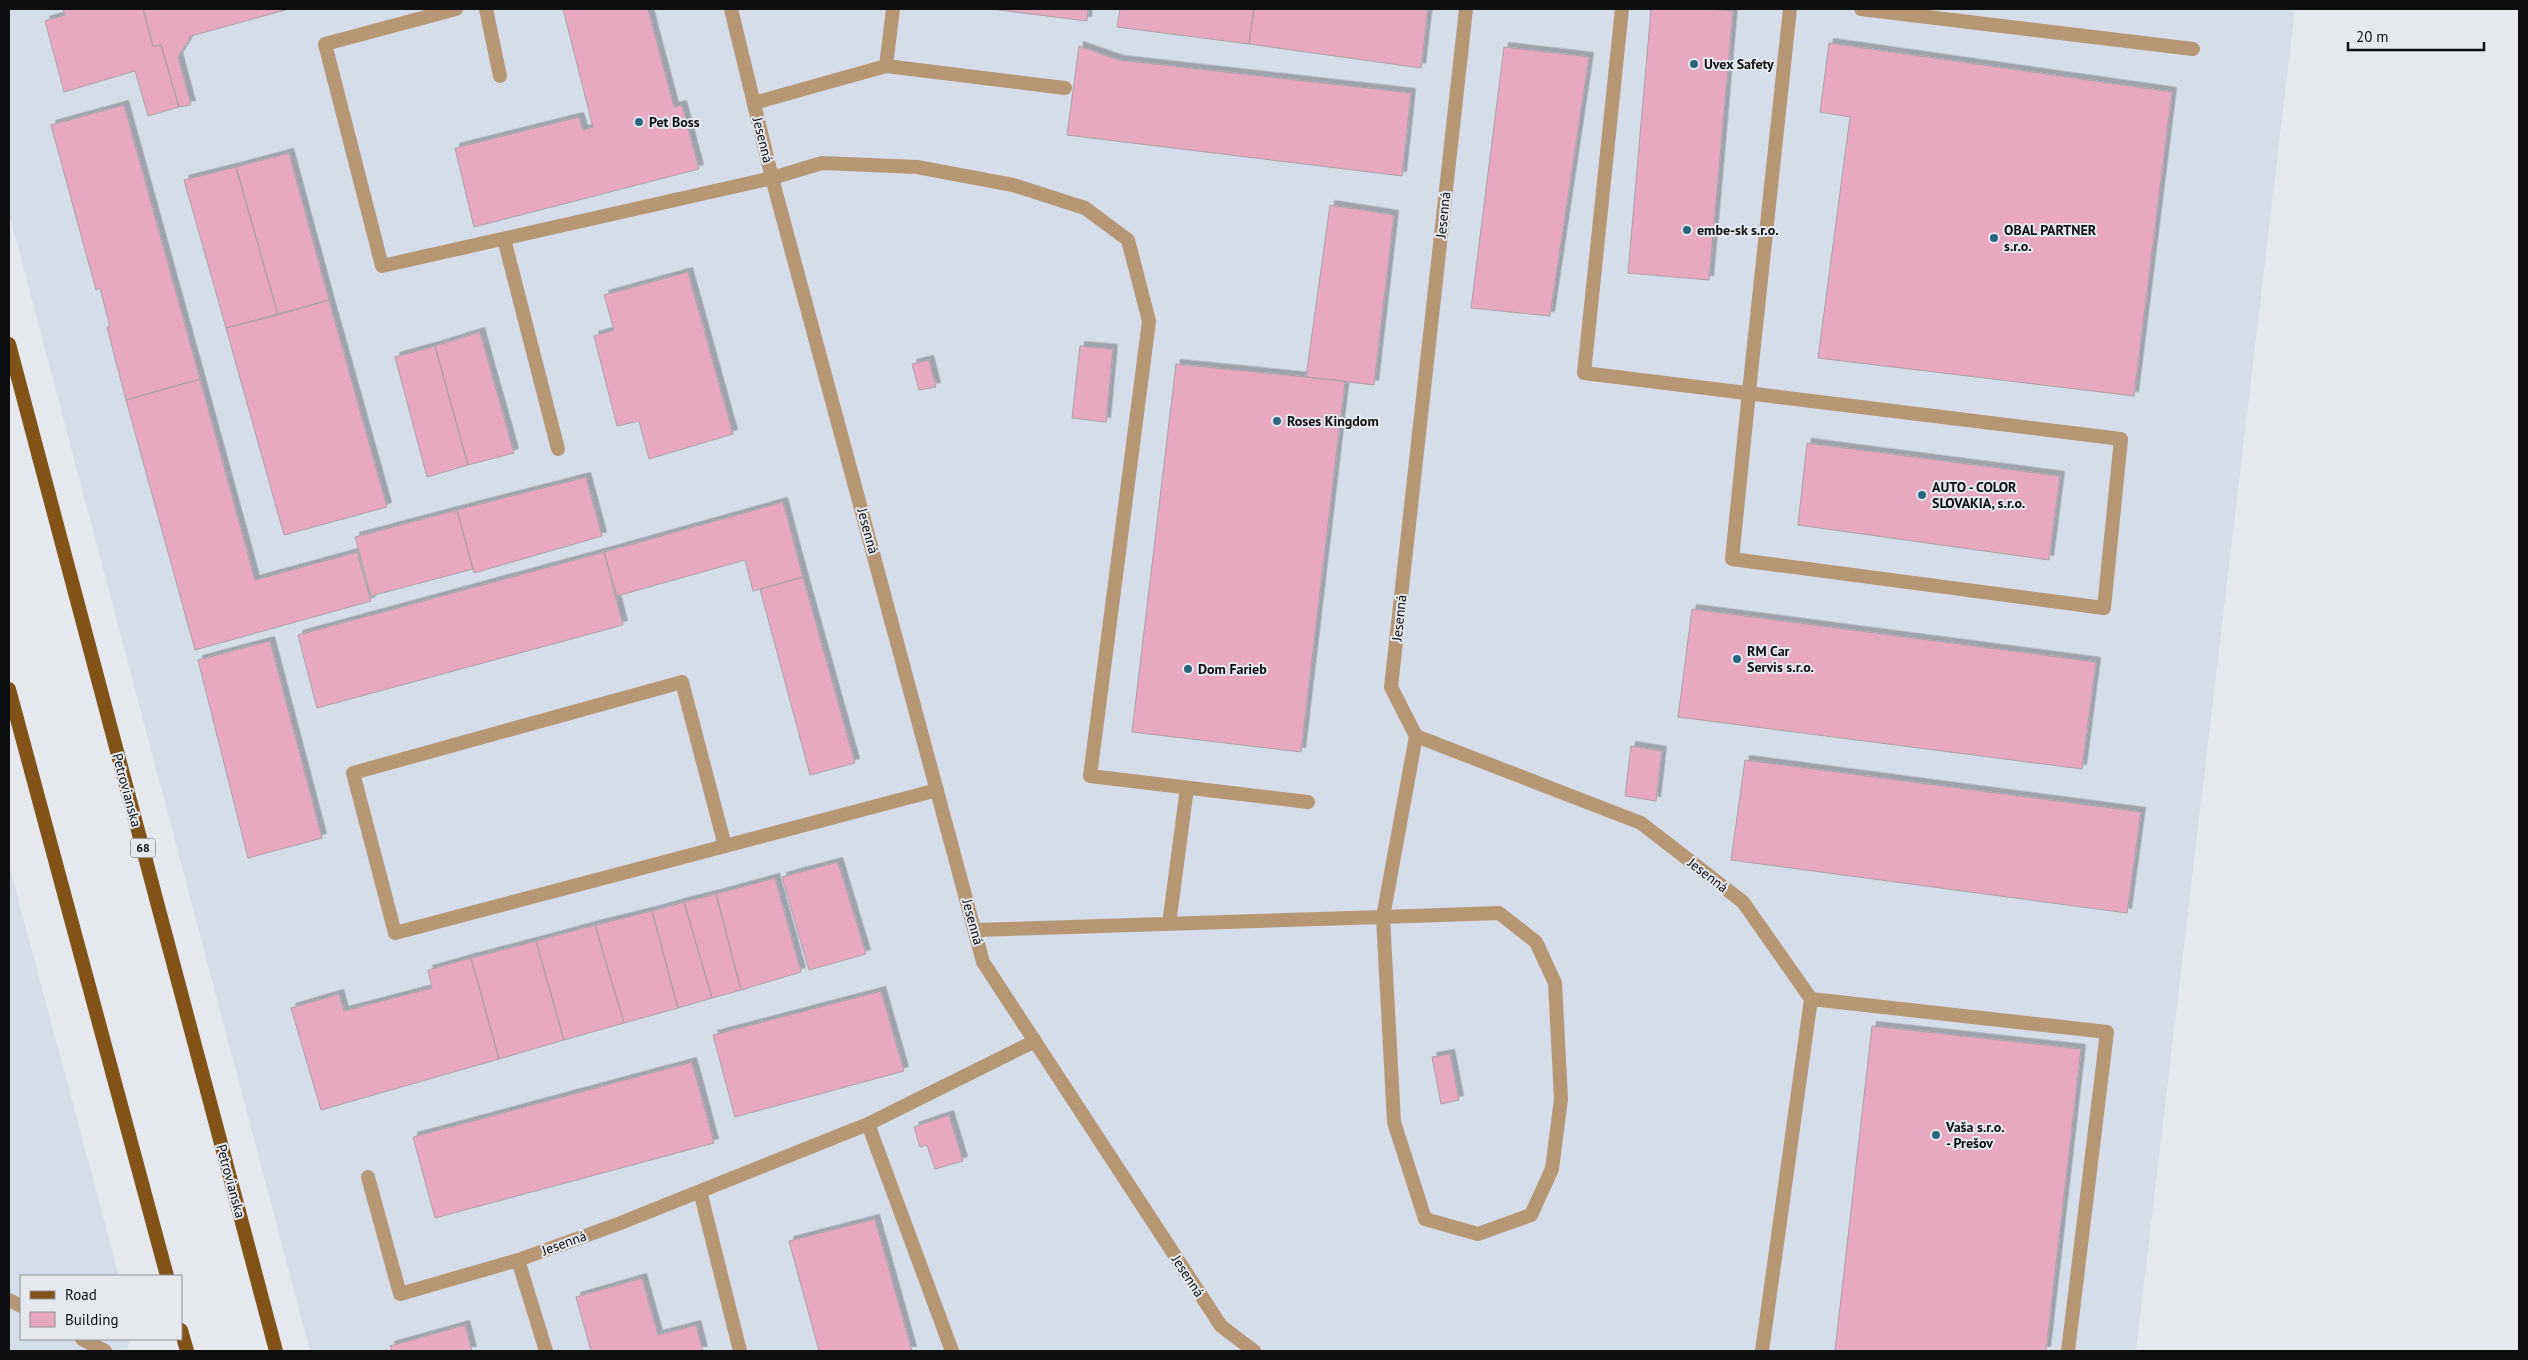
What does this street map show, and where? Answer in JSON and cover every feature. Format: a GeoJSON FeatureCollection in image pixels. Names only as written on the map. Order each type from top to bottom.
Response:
{"type":"FeatureCollection","features":[{"type":"Feature","properties":{"kind":"main road","name":"Petrovianska"},"geometry":{"type":"LineString","coordinates":[[9,344],[276,1351]]}},
{"type":"Feature","properties":{"kind":"main road"},"geometry":{"type":"LineString","coordinates":[[9,690],[167,1275]]}},
{"type":"Feature","properties":{"kind":"main road"},"geometry":{"type":"LineString","coordinates":[[182,1334],[187,1351]]}},
{"type":"Feature","properties":{"kind":"street"},"geometry":{"type":"LineString","coordinates":[[456,9],[325,44],[382,266],[772,178],[822,163],[917,167],[1013,185],[1085,208],[1128,240],[1149,321],[1090,776],[1308,802]]}},
{"type":"Feature","properties":{"kind":"street"},"geometry":{"type":"LineString","coordinates":[[486,9],[500,76]]}},
{"type":"Feature","properties":{"kind":"street","name":"Jesenná"},"geometry":{"type":"LineString","coordinates":[[731,9],[772,178],[983,962],[1221,1326],[1254,1351]]}},
{"type":"Feature","properties":{"kind":"street"},"geometry":{"type":"LineString","coordinates":[[886,66],[893,9]]}},
{"type":"Feature","properties":{"kind":"street","name":"Jesenná"},"geometry":{"type":"LineString","coordinates":[[1466,9],[1391,687],[1416,736],[1642,823],[1743,902],[1811,999]]}},
{"type":"Feature","properties":{"kind":"street"},"geometry":{"type":"LineString","coordinates":[[1622,9],[1584,373],[1749,392],[2121,439],[2104,608],[1732,559],[1749,392],[1790,9]]}},
{"type":"Feature","properties":{"kind":"street"},"geometry":{"type":"LineString","coordinates":[[1861,9],[2193,49]]}},
{"type":"Feature","properties":{"kind":"street"},"geometry":{"type":"LineString","coordinates":[[754,103],[886,66],[1066,88]]}},
{"type":"Feature","properties":{"kind":"street"},"geometry":{"type":"LineString","coordinates":[[504,239],[558,449]]}},
{"type":"Feature","properties":{"kind":"street"},"geometry":{"type":"LineString","coordinates":[[725,846],[682,682],[353,773],[395,933],[725,846],[937,790]]}},
{"type":"Feature","properties":{"kind":"street"},"geometry":{"type":"LineString","coordinates":[[975,930],[1169,924],[1383,917],[1499,913],[1536,942],[1555,983],[1561,1098],[1552,1169],[1531,1215],[1478,1234],[1425,1219],[1394,1122],[1383,917],[1416,736]]}},
{"type":"Feature","properties":{"kind":"street"},"geometry":{"type":"LineString","coordinates":[[1169,924],[1187,788]]}},
{"type":"Feature","properties":{"kind":"street"},"geometry":{"type":"LineString","coordinates":[[1762,1351],[1811,999],[2107,1032],[2068,1351]]}},
{"type":"Feature","properties":{"kind":"street","name":"Jesenná"},"geometry":{"type":"LineString","coordinates":[[368,1177],[400,1294],[518,1260],[618,1224],[868,1124],[1035,1041]]}},
{"type":"Feature","properties":{"kind":"street"},"geometry":{"type":"LineString","coordinates":[[868,1124],[952,1351]]}},
{"type":"Feature","properties":{"kind":"street"},"geometry":{"type":"LineString","coordinates":[[700,1191],[740,1351]]}},
{"type":"Feature","properties":{"kind":"street"},"geometry":{"type":"LineString","coordinates":[[518,1260],[546,1351]]}},
{"type":"Feature","properties":{"kind":"street"},"geometry":{"type":"LineString","coordinates":[[87,1344],[106,1351]]}},
{"type":"Feature","properties":{"kind":"shaded area"},"geometry":{"type":"Polygon","coordinates":[[[9,9],[2295,9],[2136,1351],[310,1351],[9,213],[9,9]]]}},
{"type":"Feature","properties":{"kind":"shaded area"},"geometry":{"type":"Polygon","coordinates":[[[9,865],[119,1275],[20,1275],[20,1340],[131,1340],[126,1351],[9,1351],[9,865]]]}},
{"type":"Feature","properties":{"kind":"building"},"geometry":{"type":"Polygon","coordinates":[[[63,9],[143,9],[153,46],[161,45],[179,107],[148,116],[135,71],[64,92],[45,21],[65,15],[63,9]]]}},
{"type":"Feature","properties":{"kind":"building"},"geometry":{"type":"Polygon","coordinates":[[[143,9],[289,9],[191,36],[178,57],[191,105],[179,107],[161,45],[153,46],[143,9]]]}},
{"type":"Feature","properties":{"kind":"building","name":"Pet Boss"},"geometry":{"type":"Polygon","coordinates":[[[563,9],[648,9],[674,107],[682,105],[699,169],[474,227],[455,148],[579,117],[583,130],[593,127],[563,9]]]}},
{"type":"Feature","properties":{"kind":"building"},"geometry":{"type":"Polygon","coordinates":[[[991,9],[1088,9],[1087,21],[991,9]]]}},
{"type":"Feature","properties":{"kind":"building"},"geometry":{"type":"Polygon","coordinates":[[[1120,9],[1254,9],[1249,44],[1117,27],[1120,9]]]}},
{"type":"Feature","properties":{"kind":"building"},"geometry":{"type":"Polygon","coordinates":[[[1254,9],[1428,9],[1421,68],[1249,44],[1254,9]]]}},
{"type":"Feature","properties":{"kind":"building"},"geometry":{"type":"Polygon","coordinates":[[[1651,9],[1733,11],[1709,280],[1628,273],[1651,9]]]}},
{"type":"Feature","properties":{"kind":"building","name":"OBAL PARTNER s.r.o."},"geometry":{"type":"Polygon","coordinates":[[[1829,43],[2172,92],[2134,396],[1818,358],[1850,117],[1820,112],[1829,43]]]}},
{"type":"Feature","properties":{"kind":"building"},"geometry":{"type":"Polygon","coordinates":[[[1079,46],[1119,60],[1411,93],[1402,176],[1067,135],[1079,46]]]}},
{"type":"Feature","properties":{"kind":"building"},"geometry":{"type":"Polygon","coordinates":[[[1504,47],[1589,57],[1550,316],[1471,308],[1504,47]]]}},
{"type":"Feature","properties":{"kind":"building"},"geometry":{"type":"Polygon","coordinates":[[[124,105],[200,379],[126,400],[107,327],[110,327],[100,288],[96,290],[51,125],[124,105]]]}},
{"type":"Feature","properties":{"kind":"building"},"geometry":{"type":"Polygon","coordinates":[[[289,153],[329,300],[278,315],[236,167],[289,153]]]}},
{"type":"Feature","properties":{"kind":"building"},"geometry":{"type":"Polygon","coordinates":[[[236,167],[278,315],[226,328],[184,180],[236,167]]]}},
{"type":"Feature","properties":{"kind":"building"},"geometry":{"type":"Polygon","coordinates":[[[1330,205],[1394,215],[1374,385],[1306,377],[1330,205]]]}},
{"type":"Feature","properties":{"kind":"building"},"geometry":{"type":"Polygon","coordinates":[[[688,272],[733,434],[649,459],[639,421],[617,426],[594,336],[614,330],[604,295],[688,272]]]}},
{"type":"Feature","properties":{"kind":"building"},"geometry":{"type":"Polygon","coordinates":[[[329,300],[387,507],[284,535],[226,328],[329,300]]]}},
{"type":"Feature","properties":{"kind":"building"},"geometry":{"type":"Polygon","coordinates":[[[480,332],[514,453],[468,465],[435,346],[480,332]]]}},
{"type":"Feature","properties":{"kind":"building"},"geometry":{"type":"Polygon","coordinates":[[[435,346],[468,465],[427,477],[395,357],[435,346]]]}},
{"type":"Feature","properties":{"kind":"building"},"geometry":{"type":"Polygon","coordinates":[[[1080,346],[1113,349],[1106,422],[1072,418],[1080,346]]]}},
{"type":"Feature","properties":{"kind":"building"},"geometry":{"type":"Polygon","coordinates":[[[929,360],[936,387],[919,390],[912,364],[929,360]]]}},
{"type":"Feature","properties":{"kind":"building"},"geometry":{"type":"Polygon","coordinates":[[[1176,364],[1345,381],[1301,752],[1132,732],[1176,364]]]}},
{"type":"Feature","properties":{"kind":"building"},"geometry":{"type":"Polygon","coordinates":[[[200,379],[255,580],[357,552],[371,601],[195,650],[126,400],[200,379]]]}},
{"type":"Feature","properties":{"kind":"building"},"geometry":{"type":"Polygon","coordinates":[[[1807,443],[2060,476],[2049,560],[1798,525],[1807,443]]]}},
{"type":"Feature","properties":{"kind":"building"},"geometry":{"type":"Polygon","coordinates":[[[586,477],[602,536],[474,573],[457,510],[586,477]]]}},
{"type":"Feature","properties":{"kind":"building"},"geometry":{"type":"Polygon","coordinates":[[[783,502],[803,577],[753,591],[745,560],[617,596],[604,552],[783,502]]]}},
{"type":"Feature","properties":{"kind":"building"},"geometry":{"type":"Polygon","coordinates":[[[457,510],[473,569],[371,596],[355,537],[457,510]]]}},
{"type":"Feature","properties":{"kind":"building"},"geometry":{"type":"Polygon","coordinates":[[[604,552],[623,625],[317,708],[298,635],[604,552]]]}},
{"type":"Feature","properties":{"kind":"building"},"geometry":{"type":"Polygon","coordinates":[[[803,577],[855,763],[810,775],[760,589],[803,577]]]}},
{"type":"Feature","properties":{"kind":"building"},"geometry":{"type":"Polygon","coordinates":[[[1692,609],[2096,662],[2082,769],[1678,717],[1692,609]]]}},
{"type":"Feature","properties":{"kind":"building"},"geometry":{"type":"Polygon","coordinates":[[[270,641],[322,838],[248,858],[198,660],[270,641]]]}},
{"type":"Feature","properties":{"kind":"building"},"geometry":{"type":"Polygon","coordinates":[[[1631,746],[1662,751],[1656,801],[1625,796],[1631,746]]]}},
{"type":"Feature","properties":{"kind":"building"},"geometry":{"type":"Polygon","coordinates":[[[1745,760],[2141,812],[2127,913],[1731,860],[1745,760]]]}},
{"type":"Feature","properties":{"kind":"building"},"geometry":{"type":"Polygon","coordinates":[[[838,862],[866,954],[809,970],[782,877],[838,862]]]}},
{"type":"Feature","properties":{"kind":"building"},"geometry":{"type":"Polygon","coordinates":[[[775,878],[801,972],[741,990],[716,894],[775,878]]]}},
{"type":"Feature","properties":{"kind":"building"},"geometry":{"type":"Polygon","coordinates":[[[716,894],[741,990],[712,998],[684,902],[716,894]]]}},
{"type":"Feature","properties":{"kind":"building"},"geometry":{"type":"Polygon","coordinates":[[[684,902],[712,998],[678,1008],[652,911],[684,902]]]}},
{"type":"Feature","properties":{"kind":"building"},"geometry":{"type":"Polygon","coordinates":[[[652,911],[678,1008],[624,1023],[595,925],[652,911]]]}},
{"type":"Feature","properties":{"kind":"building"},"geometry":{"type":"Polygon","coordinates":[[[595,925],[624,1023],[564,1040],[536,941],[595,925]]]}},
{"type":"Feature","properties":{"kind":"building"},"geometry":{"type":"Polygon","coordinates":[[[536,941],[564,1040],[499,1059],[471,958],[536,941]]]}},
{"type":"Feature","properties":{"kind":"building"},"geometry":{"type":"Polygon","coordinates":[[[471,958],[499,1059],[321,1110],[291,1008],[339,994],[344,1011],[432,988],[428,970],[471,958]]]}},
{"type":"Feature","properties":{"kind":"building"},"geometry":{"type":"Polygon","coordinates":[[[881,991],[904,1071],[735,1117],[713,1035],[881,991]]]}},
{"type":"Feature","properties":{"kind":"building"},"geometry":{"type":"Polygon","coordinates":[[[1872,1026],[2081,1049],[2046,1351],[1835,1351],[1872,1026]]]}},
{"type":"Feature","properties":{"kind":"building"},"geometry":{"type":"Polygon","coordinates":[[[1450,1054],[1459,1100],[1441,1104],[1432,1057],[1450,1054]]]}},
{"type":"Feature","properties":{"kind":"building"},"geometry":{"type":"Polygon","coordinates":[[[692,1062],[714,1143],[435,1218],[413,1137],[692,1062]]]}},
{"type":"Feature","properties":{"kind":"building"},"geometry":{"type":"Polygon","coordinates":[[[949,1115],[963,1161],[935,1169],[927,1145],[920,1147],[914,1127],[949,1115]]]}},
{"type":"Feature","properties":{"kind":"building"},"geometry":{"type":"Polygon","coordinates":[[[875,1219],[912,1351],[819,1351],[789,1241],[875,1219]]]}},
{"type":"Feature","properties":{"kind":"building"},"geometry":{"type":"Polygon","coordinates":[[[642,1278],[658,1335],[696,1325],[703,1351],[591,1351],[576,1297],[642,1278]]]}},
{"type":"Feature","properties":{"kind":"building"},"geometry":{"type":"Polygon","coordinates":[[[465,1325],[472,1351],[392,1351],[390,1346],[465,1325]]]}},
{"type":"Feature","properties":{"kind":"place","name":"Uvex Safety"},"geometry":{"type":"Point","coordinates":[1694,64]}},
{"type":"Feature","properties":{"kind":"place","name":"Pet Boss"},"geometry":{"type":"Point","coordinates":[639,122]}},
{"type":"Feature","properties":{"kind":"place","name":"embe-sk s.r.o."},"geometry":{"type":"Point","coordinates":[1687,230]}},
{"type":"Feature","properties":{"kind":"place","name":"OBAL PARTNER s.r.o."},"geometry":{"type":"Point","coordinates":[1994,238]}},
{"type":"Feature","properties":{"kind":"place","name":"Roses Kingdom"},"geometry":{"type":"Point","coordinates":[1277,421]}},
{"type":"Feature","properties":{"kind":"place","name":"AUTO - COLOR SLOVAKIA, s.r.o."},"geometry":{"type":"Point","coordinates":[1922,495]}},
{"type":"Feature","properties":{"kind":"place","name":"RM Car Servis s.r.o."},"geometry":{"type":"Point","coordinates":[1737,659]}},
{"type":"Feature","properties":{"kind":"place","name":"Dom Farieb"},"geometry":{"type":"Point","coordinates":[1188,669]}},
{"type":"Feature","properties":{"kind":"place","name":"Vaša s.r.o. - Prešov"},"geometry":{"type":"Point","coordinates":[1936,1135]}}]}
